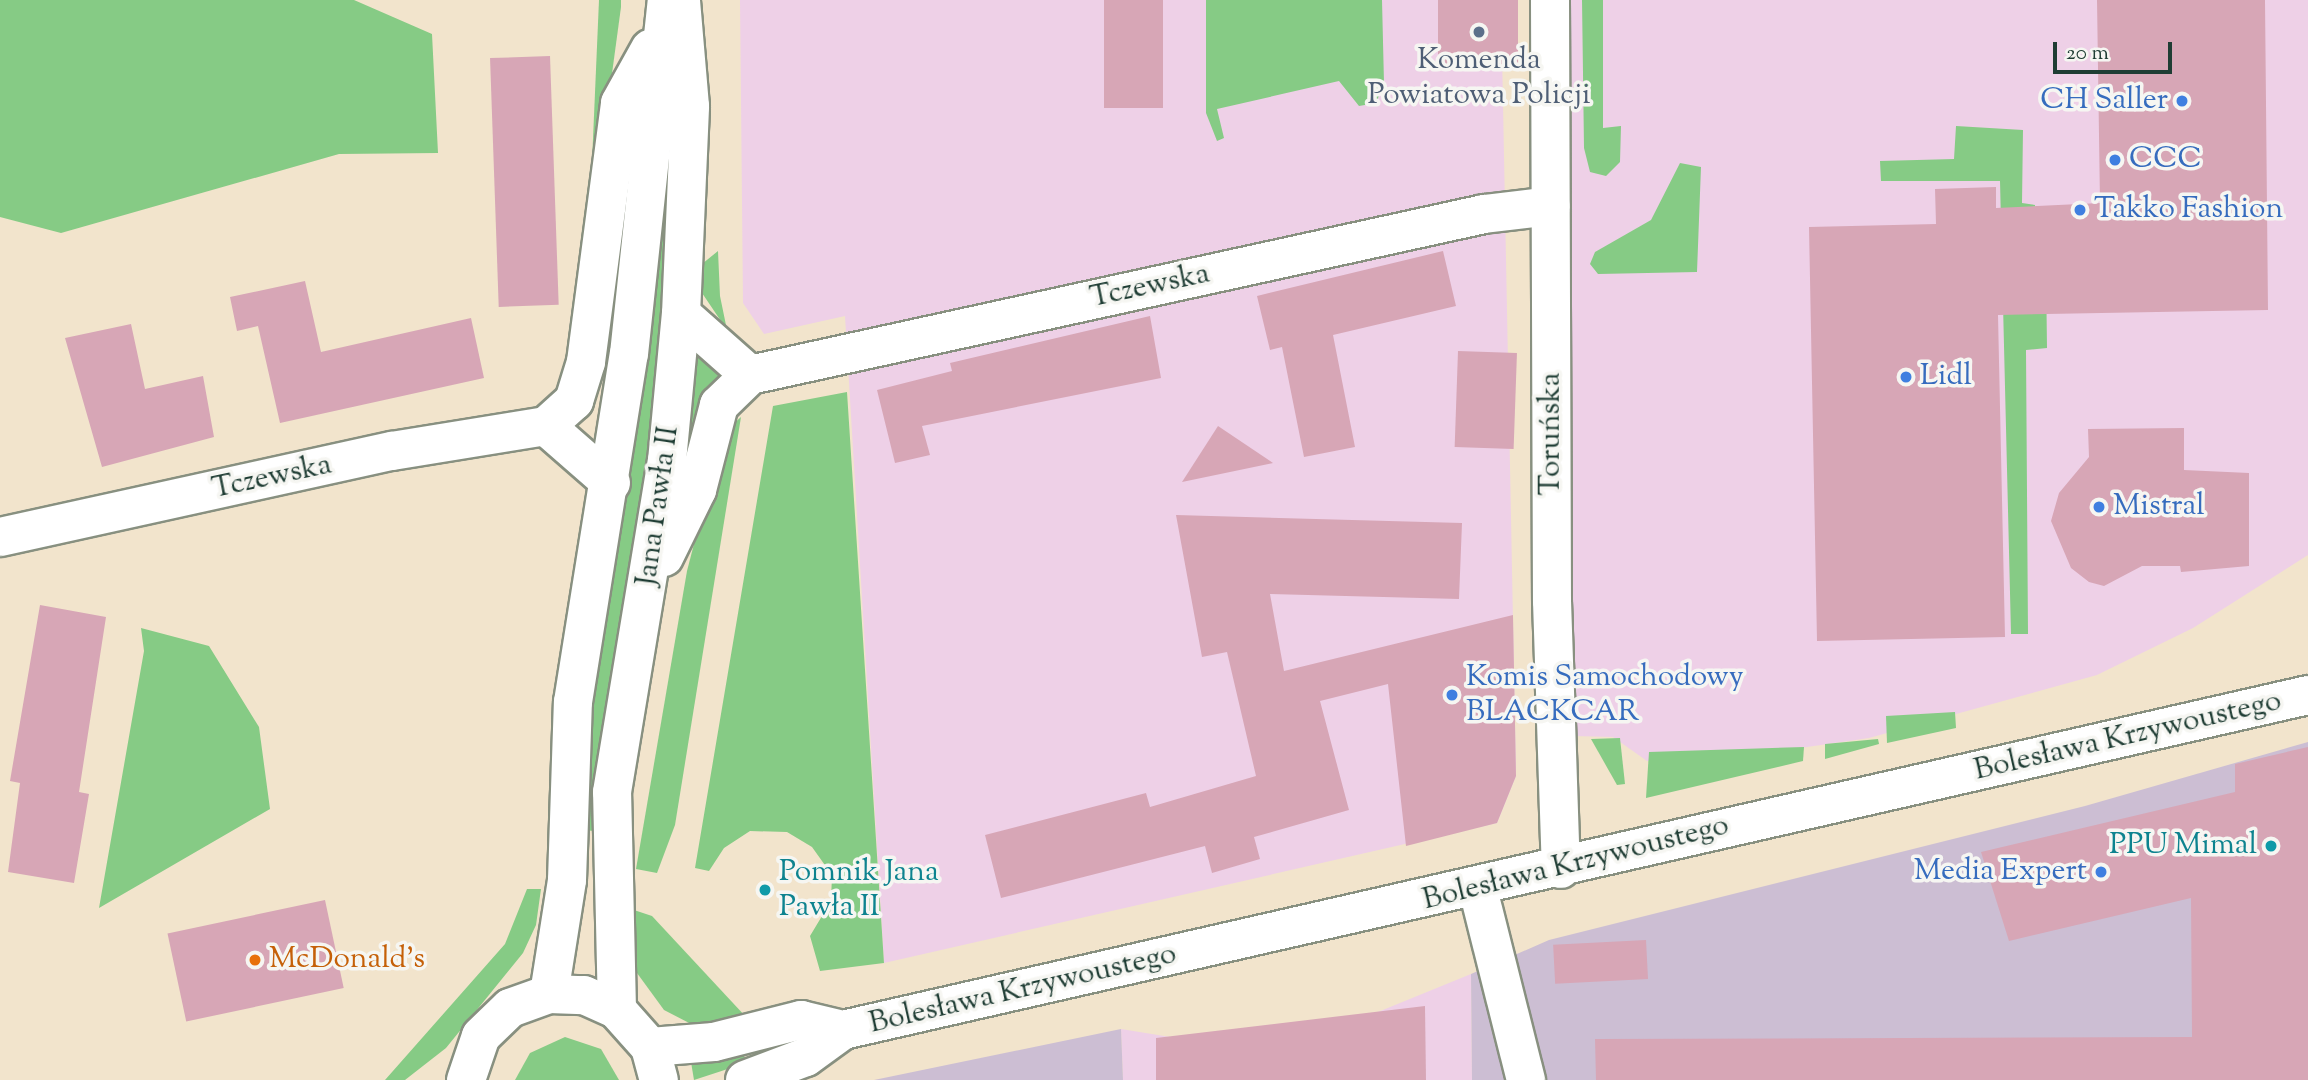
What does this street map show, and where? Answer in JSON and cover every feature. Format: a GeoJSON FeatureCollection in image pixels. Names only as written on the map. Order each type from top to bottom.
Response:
{"type":"FeatureCollection","features":[{"type":"Feature","properties":{"kind":"main road","name":"Toruńska"},"geometry":{"type":"LineString","coordinates":[[1550,0],[1561,869]]}},
{"type":"Feature","properties":{"kind":"main road","name":"Jana Pawła II"},"geometry":{"type":"LineString","coordinates":[[617,1010],[612,792],[647,593],[681,314],[691,106],[670,10]]}},
{"type":"Feature","properties":{"kind":"main road","name":"Jana Pawła II"},"geometry":{"type":"LineString","coordinates":[[549,994],[566,880],[573,702],[611,483],[670,10]]}},
{"type":"Feature","properties":{"kind":"main road"},"geometry":{"type":"LineString","coordinates":[[611,483],[546,426],[573,401],[586,362],[620,103],[670,10]]}},
{"type":"Feature","properties":{"kind":"main road","name":"Tczewska"},"geometry":{"type":"LineString","coordinates":[[750,376],[1484,214],[1551,206]]}},
{"type":"Feature","properties":{"kind":"main road"},"geometry":{"type":"LineString","coordinates":[[647,593],[697,490],[719,405],[750,376],[681,314]]}},
{"type":"Feature","properties":{"kind":"main road","name":"Tczewska"},"geometry":{"type":"LineString","coordinates":[[0,537],[392,451],[546,426]]}},
{"type":"Feature","properties":{"kind":"main road","name":"Bolesława Krzywoustego"},"geometry":{"type":"LineString","coordinates":[[745,1080],[806,1057],[843,1031],[1478,889],[2308,695]]}},
{"type":"Feature","properties":{"kind":"main road"},"geometry":{"type":"LineString","coordinates":[[1478,889],[1526,1080]]}},
{"type":"Feature","properties":{"kind":"main road"},"geometry":{"type":"LineString","coordinates":[[461,1078],[481,1036],[510,1008],[549,994],[584,995],[617,1010],[654,1064]]}},
{"type":"Feature","properties":{"kind":"main road","name":"Bolesława Krzywoustego"},"geometry":{"type":"LineString","coordinates":[[654,1064],[714,1042],[801,1020],[843,1031]]}},
{"type":"Feature","properties":{"kind":"shaded area"},"geometry":{"type":"Polygon","coordinates":[[[740,0],[1501,0],[1516,776],[1497,823],[884,963],[845,316],[764,334],[743,303],[740,0]]]}},
{"type":"Feature","properties":{"kind":"shaded area"},"geometry":{"type":"Polygon","coordinates":[[[1570,0],[2308,0],[2308,555],[2193,628],[2097,675],[1869,738],[1703,762],[1647,761],[1613,737],[1573,736],[1570,0]]]}},
{"type":"Feature","properties":{"kind":"shaded area"},"geometry":{"type":"Polygon","coordinates":[[[2308,742],[2308,1080],[1472,1080],[1471,974],[1549,940],[2085,806],[2308,742]]]}},
{"type":"Feature","properties":{"kind":"shaded area"},"geometry":{"type":"Polygon","coordinates":[[[1471,974],[1472,1080],[1123,1080],[1121,1029],[1275,1054],[1471,974]]]}},
{"type":"Feature","properties":{"kind":"shaded area"},"geometry":{"type":"Polygon","coordinates":[[[1121,1029],[1123,1080],[874,1080],[1121,1029]]]}},
{"type":"Feature","properties":{"kind":"green space"},"geometry":{"type":"Polygon","coordinates":[[[0,0],[354,0],[432,34],[438,153],[339,154],[61,233],[0,217],[0,0]]]}},
{"type":"Feature","properties":{"kind":"green space"},"geometry":{"type":"Polygon","coordinates":[[[599,0],[621,0],[621,7],[603,140],[592,162],[599,0]]]}},
{"type":"Feature","properties":{"kind":"green space"},"geometry":{"type":"Polygon","coordinates":[[[1206,0],[1382,0],[1384,83],[1376,103],[1359,106],[1339,81],[1217,109],[1224,138],[1217,141],[1206,113],[1206,0]]]}},
{"type":"Feature","properties":{"kind":"green space"},"geometry":{"type":"Polygon","coordinates":[[[1582,0],[1603,0],[1603,128],[1621,126],[1620,162],[1606,176],[1590,172],[1584,148],[1582,0]]]}},
{"type":"Feature","properties":{"kind":"green space"},"geometry":{"type":"Polygon","coordinates":[[[671,103],[660,375],[595,831],[582,830],[588,713],[671,103]]]}},
{"type":"Feature","properties":{"kind":"green space"},"geometry":{"type":"Polygon","coordinates":[[[1956,126],[2023,130],[2022,203],[2035,205],[2036,268],[2046,269],[2047,348],[2026,350],[2028,634],[2011,634],[2000,181],[1881,181],[1880,161],[1954,159],[1956,126]]]}},
{"type":"Feature","properties":{"kind":"green space"},"geometry":{"type":"Polygon","coordinates":[[[1680,163],[1701,167],[1697,272],[1598,274],[1590,264],[1595,252],[1651,220],[1680,163]]]}},
{"type":"Feature","properties":{"kind":"green space"},"geometry":{"type":"Polygon","coordinates":[[[718,251],[720,296],[727,330],[700,290],[702,264],[718,251]]]}},
{"type":"Feature","properties":{"kind":"green space"},"geometry":{"type":"Polygon","coordinates":[[[693,349],[729,369],[690,471],[683,443],[693,349]]]}},
{"type":"Feature","properties":{"kind":"green space"},"geometry":{"type":"Polygon","coordinates":[[[847,392],[884,963],[820,971],[810,936],[831,901],[832,875],[812,847],[787,832],[750,831],[724,848],[709,871],[695,868],[773,406],[847,392]]]}},
{"type":"Feature","properties":{"kind":"green space"},"geometry":{"type":"Polygon","coordinates":[[[741,417],[675,825],[657,873],[636,869],[687,571],[709,486],[731,426],[741,417]]]}},
{"type":"Feature","properties":{"kind":"green space"},"geometry":{"type":"Polygon","coordinates":[[[141,628],[209,646],[259,727],[270,809],[99,908],[144,651],[141,628]]]}},
{"type":"Feature","properties":{"kind":"green space"},"geometry":{"type":"Polygon","coordinates":[[[1955,712],[1956,728],[1887,743],[1886,716],[1955,712]]]}},
{"type":"Feature","properties":{"kind":"green space"},"geometry":{"type":"Polygon","coordinates":[[[1620,738],[1625,784],[1617,785],[1591,739],[1620,738]]]}},
{"type":"Feature","properties":{"kind":"green space"},"geometry":{"type":"Polygon","coordinates":[[[1878,739],[1879,744],[1825,759],[1825,744],[1878,739]]]}},
{"type":"Feature","properties":{"kind":"green space"},"geometry":{"type":"Polygon","coordinates":[[[1804,747],[1803,761],[1646,798],[1649,752],[1804,747]]]}},
{"type":"Feature","properties":{"kind":"green space"},"geometry":{"type":"Polygon","coordinates":[[[527,889],[541,889],[536,925],[523,953],[446,1048],[405,1080],[385,1080],[505,944],[527,889]]]}},
{"type":"Feature","properties":{"kind":"green space"},"geometry":{"type":"Polygon","coordinates":[[[631,909],[652,916],[746,1017],[695,1026],[664,1010],[637,973],[631,909]]]}},
{"type":"Feature","properties":{"kind":"green space"},"geometry":{"type":"Polygon","coordinates":[[[565,1037],[601,1049],[619,1080],[515,1080],[530,1053],[565,1037]]]}},
{"type":"Feature","properties":{"kind":"green space"},"geometry":{"type":"Polygon","coordinates":[[[743,1051],[746,1063],[694,1080],[691,1062],[743,1051]]]}},
{"type":"Feature","properties":{"kind":"building"},"geometry":{"type":"Polygon","coordinates":[[[1104,0],[1163,0],[1163,108],[1104,108],[1104,0]]]}},
{"type":"Feature","properties":{"kind":"building","name":"Komenda Powiatowa Policji"},"geometry":{"type":"Polygon","coordinates":[[[1438,0],[1518,0],[1518,67],[1438,67],[1438,0]]]}},
{"type":"Feature","properties":{"kind":"building"},"geometry":{"type":"Polygon","coordinates":[[[2097,0],[2265,0],[2268,310],[1998,315],[2005,637],[1817,641],[1809,227],[1936,224],[1935,189],[1996,187],[1996,208],[2100,203],[2097,0]]]}},
{"type":"Feature","properties":{"kind":"building"},"geometry":{"type":"Polygon","coordinates":[[[550,56],[559,305],[499,307],[490,58],[550,56]]]}},
{"type":"Feature","properties":{"kind":"building"},"geometry":{"type":"Polygon","coordinates":[[[1443,251],[1456,306],[1333,335],[1355,447],[1304,457],[1282,347],[1270,350],[1257,296],[1443,251]]]}},
{"type":"Feature","properties":{"kind":"building"},"geometry":{"type":"Polygon","coordinates":[[[305,281],[321,352],[471,318],[484,378],[280,423],[258,326],[237,331],[230,297],[305,281]]]}},
{"type":"Feature","properties":{"kind":"building"},"geometry":{"type":"Polygon","coordinates":[[[1150,316],[1161,378],[922,426],[930,455],[895,463],[877,390],[952,371],[950,363],[1150,316]]]}},
{"type":"Feature","properties":{"kind":"building"},"geometry":{"type":"Polygon","coordinates":[[[131,324],[145,389],[203,376],[214,437],[102,467],[65,338],[131,324]]]}},
{"type":"Feature","properties":{"kind":"building"},"geometry":{"type":"Polygon","coordinates":[[[1458,351],[1517,353],[1514,449],[1455,447],[1458,351]]]}},
{"type":"Feature","properties":{"kind":"building"},"geometry":{"type":"Polygon","coordinates":[[[1218,426],[1273,463],[1182,482],[1218,426]]]}},
{"type":"Feature","properties":{"kind":"building"},"geometry":{"type":"Polygon","coordinates":[[[2184,428],[2184,470],[2249,473],[2249,566],[2181,572],[2180,566],[2142,566],[2104,586],[2089,582],[2071,568],[2051,521],[2059,493],[2089,457],[2088,429],[2184,428]]]}},
{"type":"Feature","properties":{"kind":"building"},"geometry":{"type":"Polygon","coordinates":[[[1176,515],[1462,523],[1459,599],[1270,594],[1284,671],[1513,615],[1516,776],[1497,823],[1406,846],[1388,684],[1320,701],[1349,810],[1254,837],[1260,859],[1212,873],[1205,846],[1001,898],[985,835],[1146,793],[1150,807],[1256,776],[1227,652],[1202,657],[1176,515]]]}},
{"type":"Feature","properties":{"kind":"building"},"geometry":{"type":"Polygon","coordinates":[[[40,605],[106,617],[79,792],[89,794],[74,883],[8,872],[20,783],[10,781],[40,605]]]}},
{"type":"Feature","properties":{"kind":"building"},"geometry":{"type":"Polygon","coordinates":[[[2308,747],[2308,1080],[1596,1080],[1595,1039],[2192,1037],[2191,898],[2009,941],[1981,852],[2235,792],[2235,764],[2308,747]]]}},
{"type":"Feature","properties":{"kind":"building","name":"McDonald's"},"geometry":{"type":"Polygon","coordinates":[[[325,900],[344,988],[186,1022],[168,933],[325,900]]]}},
{"type":"Feature","properties":{"kind":"building"},"geometry":{"type":"Polygon","coordinates":[[[1646,940],[1648,979],[1555,984],[1553,945],[1646,940]]]}},
{"type":"Feature","properties":{"kind":"building"},"geometry":{"type":"Polygon","coordinates":[[[1425,1006],[1426,1080],[1156,1080],[1156,1038],[1425,1006]]]}},
{"type":"Feature","properties":{"kind":"place","name":"Komenda Powiatowa Policji"},"geometry":{"type":"Point","coordinates":[1479,32]}},
{"type":"Feature","properties":{"kind":"place","name":"CH Saller"},"geometry":{"type":"Point","coordinates":[2182,101]}},
{"type":"Feature","properties":{"kind":"place","name":"CCC"},"geometry":{"type":"Point","coordinates":[2115,160]}},
{"type":"Feature","properties":{"kind":"place","name":"Takko Fashion"},"geometry":{"type":"Point","coordinates":[2080,210]}},
{"type":"Feature","properties":{"kind":"place","name":"Lidl"},"geometry":{"type":"Point","coordinates":[1906,377]}},
{"type":"Feature","properties":{"kind":"place","name":"Mistral"},"geometry":{"type":"Point","coordinates":[2099,507]}},
{"type":"Feature","properties":{"kind":"place","name":"Komis Samochodowy BLACKCAR"},"geometry":{"type":"Point","coordinates":[1452,695]}},
{"type":"Feature","properties":{"kind":"place","name":"PPU Mimal"},"geometry":{"type":"Point","coordinates":[2271,846]}},
{"type":"Feature","properties":{"kind":"place","name":"Media Expert"},"geometry":{"type":"Point","coordinates":[2101,872]}},
{"type":"Feature","properties":{"kind":"place","name":"Pomnik Jana Pawła II"},"geometry":{"type":"Point","coordinates":[765,890]}},
{"type":"Feature","properties":{"kind":"place","name":"McDonald's"},"geometry":{"type":"Point","coordinates":[255,960]}}]}
